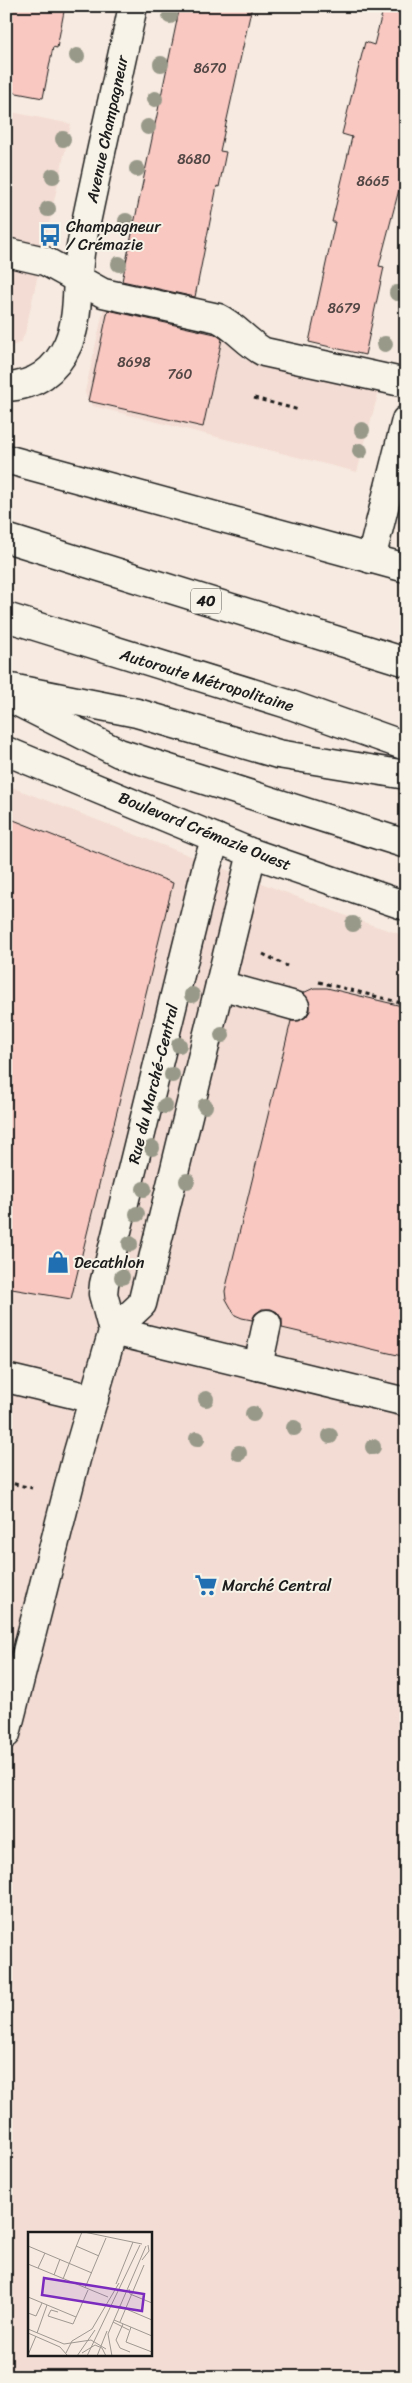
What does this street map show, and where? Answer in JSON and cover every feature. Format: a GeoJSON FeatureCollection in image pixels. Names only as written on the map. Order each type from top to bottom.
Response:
{"type":"FeatureCollection","features":[{"type":"Feature","properties":{"kind":"main road","name":"Avenue Champagneur"},"geometry":{"type":"LineString","coordinates":[[6,387],[32,382],[43,377],[54,367],[70,338],[75,313],[81,248],[133,6]]}},
{"type":"Feature","properties":{"kind":"main road"},"geometry":{"type":"LineString","coordinates":[[6,252],[45,260],[78,277],[103,293],[218,318],[250,344],[264,352],[406,383]]}},
{"type":"Feature","properties":{"kind":"main road"},"geometry":{"type":"LineString","coordinates":[[371,559],[406,420]]}},
{"type":"Feature","properties":{"kind":"main road"},"geometry":{"type":"LineString","coordinates":[[6,459],[406,568]]}},
{"type":"Feature","properties":{"kind":"main road","name":"40"},"geometry":{"type":"LineString","coordinates":[[6,538],[406,662]]}},
{"type":"Feature","properties":{"kind":"main road","name":"Autoroute Métropolitaine"},"geometry":{"type":"LineString","coordinates":[[6,617],[290,705],[406,746]]}},
{"type":"Feature","properties":{"kind":"main road"},"geometry":{"type":"LineString","coordinates":[[6,687],[137,713],[278,754],[406,775]]}},
{"type":"Feature","properties":{"kind":"main road"},"geometry":{"type":"LineString","coordinates":[[6,696],[119,753],[406,844]]}},
{"type":"Feature","properties":{"kind":"main road","name":"Boulevard Crémazie Ouest"},"geometry":{"type":"LineString","coordinates":[[6,751],[252,853],[406,906]]}},
{"type":"Feature","properties":{"kind":"main road","name":"Rue du Marché-Central"},"geometry":{"type":"LineString","coordinates":[[113,1331],[103,1294],[104,1284],[207,866],[216,838]]}},
{"type":"Feature","properties":{"kind":"main road"},"geometry":{"type":"LineString","coordinates":[[6,1734],[76,1459],[113,1331],[142,1304],[252,853]]}},
{"type":"Feature","properties":{"kind":"main road"},"geometry":{"type":"LineString","coordinates":[[220,986],[295,1006]]}},
{"type":"Feature","properties":{"kind":"main road"},"geometry":{"type":"LineString","coordinates":[[258,1366],[267,1324]]}},
{"type":"Feature","properties":{"kind":"main road"},"geometry":{"type":"LineString","coordinates":[[113,1331],[406,1402]]}},
{"type":"Feature","properties":{"kind":"main road"},"geometry":{"type":"LineString","coordinates":[[6,1378],[94,1399]]}},
{"type":"Feature","properties":{"kind":"path"},"geometry":{"type":"LineString","coordinates":[[254,398],[299,410]]}},
{"type":"Feature","properties":{"kind":"path"},"geometry":{"type":"LineString","coordinates":[[264,954],[294,970]]}},
{"type":"Feature","properties":{"kind":"path"},"geometry":{"type":"LineString","coordinates":[[317,982],[406,1004]]}},
{"type":"Feature","properties":{"kind":"path"},"geometry":{"type":"LineString","coordinates":[[6,1482],[33,1488]]}},
{"type":"Feature","properties":{"kind":"shaded area"},"geometry":{"type":"Polygon","coordinates":[[[6,111],[71,124],[25,333],[21,342],[6,349],[6,111]]]}},
{"type":"Feature","properties":{"kind":"shaded area"},"geometry":{"type":"Polygon","coordinates":[[[104,308],[216,331],[244,359],[379,390],[357,472],[93,406],[88,401],[85,392],[104,308]]]}},
{"type":"Feature","properties":{"kind":"shaded area","name":"Marché Central"},"geometry":{"type":"Polygon","coordinates":[[[6,785],[357,920],[406,936],[406,2377],[6,2377],[6,785]]]}},
{"type":"Feature","properties":{"kind":"building"},"geometry":{"type":"Polygon","coordinates":[[[6,6],[65,6],[57,48],[53,47],[43,98],[6,91],[6,6]]]}},
{"type":"Feature","properties":{"kind":"building"},"geometry":{"type":"Polygon","coordinates":[[[180,6],[252,6],[220,151],[226,152],[219,187],[217,186],[195,297],[122,281],[180,6]]]}},
{"type":"Feature","properties":{"kind":"building"},"geometry":{"type":"Polygon","coordinates":[[[384,6],[406,6],[406,163],[379,266],[384,267],[365,355],[309,342],[335,222],[332,222],[352,137],[342,134],[365,42],[374,45],[384,6]]]}},
{"type":"Feature","properties":{"kind":"building"},"geometry":{"type":"Polygon","coordinates":[[[108,310],[215,334],[222,339],[203,427],[88,401],[108,310]]]}},
{"type":"Feature","properties":{"kind":"building"},"geometry":{"type":"Polygon","coordinates":[[[6,817],[173,883],[71,1299],[6,1288],[6,817]]]}},
{"type":"Feature","properties":{"kind":"building"},"geometry":{"type":"Polygon","coordinates":[[[314,988],[327,988],[406,1007],[406,1357],[282,1328],[282,1319],[277,1312],[271,1309],[262,1309],[255,1314],[252,1320],[242,1318],[235,1315],[226,1299],[225,1291],[291,1021],[299,1021],[306,1017],[310,1011],[310,1003],[303,993],[314,988]]]}},
{"type":"Feature","properties":{"kind":"place","name":"Champagneur / Crémazie"},"geometry":{"type":"Point","coordinates":[50,235]}},
{"type":"Feature","properties":{"kind":"place","name":"Decathlon"},"geometry":{"type":"Point","coordinates":[58,1262]}},
{"type":"Feature","properties":{"kind":"place","name":"Marché Central"},"geometry":{"type":"Point","coordinates":[206,1585]}}]}
